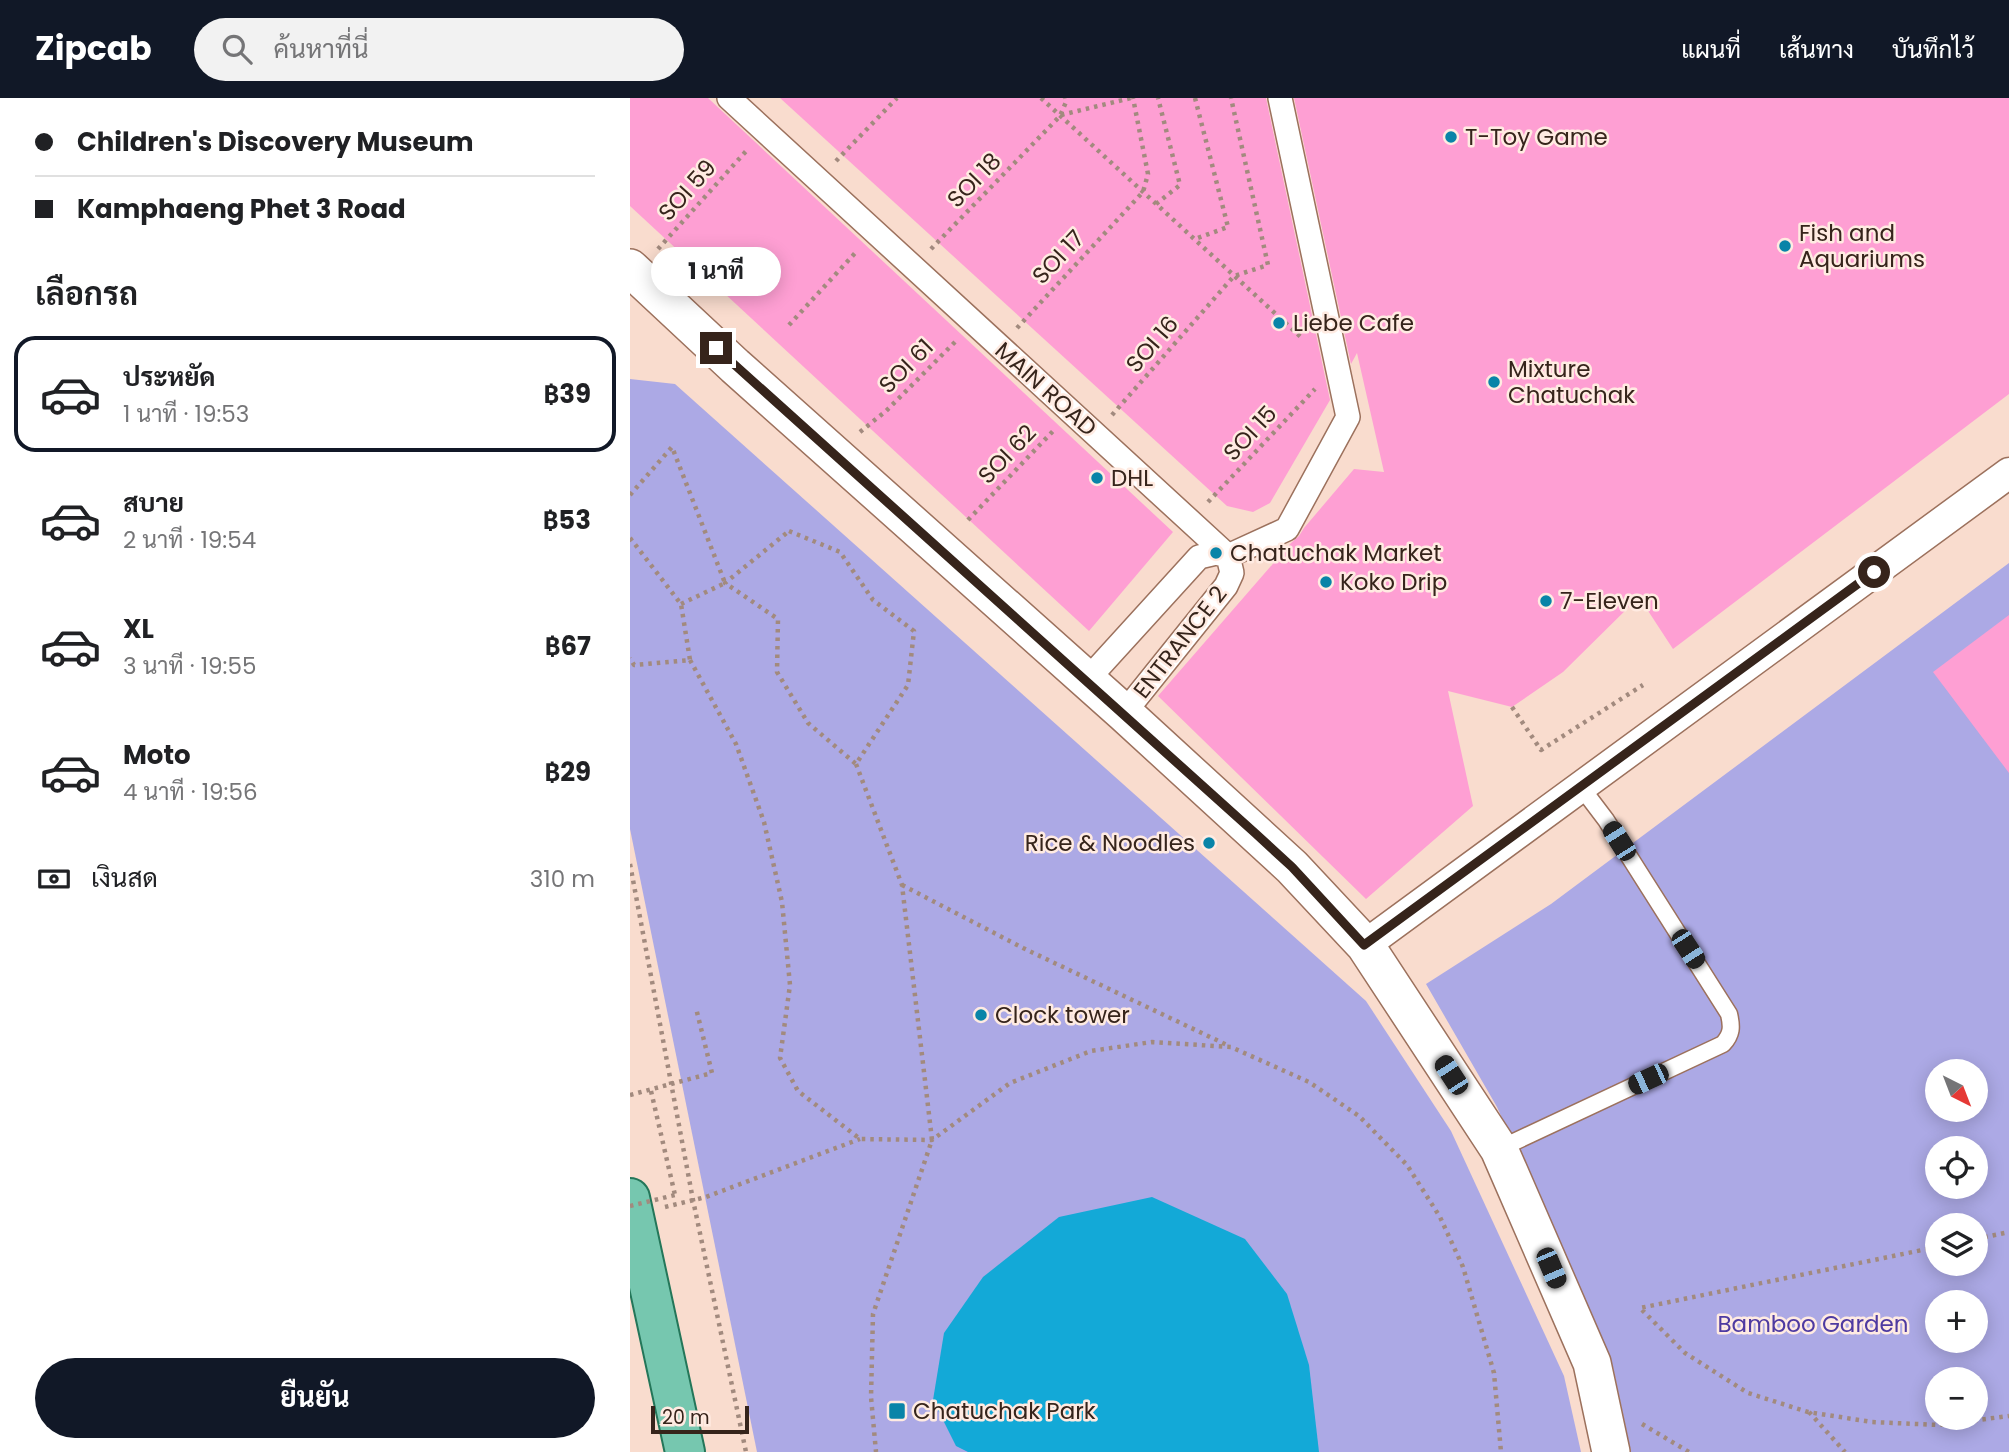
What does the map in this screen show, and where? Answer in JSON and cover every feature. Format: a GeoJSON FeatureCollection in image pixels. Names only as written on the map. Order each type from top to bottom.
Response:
{"type":"FeatureCollection","features":[{"type":"Feature","properties":{"kind":"main road"},"geometry":{"type":"LineString","coordinates":[[631,1206],[685,1452]]}},
{"type":"Feature","properties":{"kind":"street","name":"MAIN ROAD"},"geometry":{"type":"LineString","coordinates":[[729,98],[1228,556]]}},
{"type":"Feature","properties":{"kind":"street"},"geometry":{"type":"LineString","coordinates":[[1228,556],[1287,529],[1348,417],[1280,98]]}},
{"type":"Feature","properties":{"kind":"street"},"geometry":{"type":"LineString","coordinates":[[639,283],[1124,713],[1292,867],[1364,945],[1499,1149],[1592,1363],[1611,1452]]}},
{"type":"Feature","properties":{"kind":"street"},"geometry":{"type":"LineString","coordinates":[[1364,945],[2009,473]]}},
{"type":"Feature","properties":{"kind":"street","name":"ENTRANCE 2"},"geometry":{"type":"LineString","coordinates":[[1087,680],[1199,557],[1216,553],[1228,556],[1232,573],[1226,586],[1124,713]]}},
{"type":"Feature","properties":{"kind":"lane"},"geometry":{"type":"LineString","coordinates":[[1499,1149],[1723,1044],[1730,1037],[1732,1026],[1729,1014],[1606,820],[1581,787]]}},
{"type":"Feature","properties":{"kind":"path"},"geometry":{"type":"LineString","coordinates":[[818,180],[897,98]]}},
{"type":"Feature","properties":{"kind":"path"},"geometry":{"type":"LineString","coordinates":[[1041,98],[1311,346],[1332,341]]}},
{"type":"Feature","properties":{"kind":"path"},"geometry":{"type":"LineString","coordinates":[[1060,116],[1065,98]]}},
{"type":"Feature","properties":{"kind":"path"},"geometry":{"type":"LineString","coordinates":[[1095,98],[1097,106]]}},
{"type":"Feature","properties":{"kind":"path"},"geometry":{"type":"LineString","coordinates":[[1060,116],[1132,98],[1148,174],[1143,192]]}},
{"type":"Feature","properties":{"kind":"path"},"geometry":{"type":"LineString","coordinates":[[1156,204],[1180,185],[1158,98]]}},
{"type":"Feature","properties":{"kind":"path"},"geometry":{"type":"LineString","coordinates":[[1195,98],[1228,227],[1195,239]]}},
{"type":"Feature","properties":{"kind":"path"},"geometry":{"type":"LineString","coordinates":[[1231,98],[1268,265],[1234,276]]}},
{"type":"Feature","properties":{"kind":"path","name":"SOI 18"},"geometry":{"type":"LineString","coordinates":[[914,268],[1060,116]]}},
{"type":"Feature","properties":{"kind":"path","name":"SOI 59"},"geometry":{"type":"LineString","coordinates":[[639,283],[764,130]]}},
{"type":"Feature","properties":{"kind":"path","name":"SOI 17"},"geometry":{"type":"LineString","coordinates":[[1000,347],[1143,192]]}},
{"type":"Feature","properties":{"kind":"path"},"geometry":{"type":"LineString","coordinates":[[789,325],[874,232]]}},
{"type":"Feature","properties":{"kind":"path","name":"SOI 16"},"geometry":{"type":"LineString","coordinates":[[1095,434],[1234,276]]}},
{"type":"Feature","properties":{"kind":"path","name":"SOI 61"},"geometry":{"type":"LineString","coordinates":[[860,432],[886,411],[973,322]]}},
{"type":"Feature","properties":{"kind":"path","name":"SOI 15"},"geometry":{"type":"LineString","coordinates":[[1190,520],[1319,385],[1340,381]]}},
{"type":"Feature","properties":{"kind":"path","name":"SOI 62"},"geometry":{"type":"LineString","coordinates":[[968,520],[1072,412]]}},
{"type":"Feature","properties":{"kind":"path"},"geometry":{"type":"LineString","coordinates":[[630,495],[672,447],[725,583],[778,619],[777,672],[808,723],[856,764],[902,885],[932,1140],[873,1314],[871,1397],[876,1452]]}},
{"type":"Feature","properties":{"kind":"path"},"geometry":{"type":"LineString","coordinates":[[681,604],[725,583],[789,531],[840,552],[873,600],[914,631],[908,685],[856,764]]}},
{"type":"Feature","properties":{"kind":"path"},"geometry":{"type":"LineString","coordinates":[[630,538],[681,604],[690,660],[736,744],[764,822],[782,902],[790,985],[780,1058],[798,1091],[860,1139]]}},
{"type":"Feature","properties":{"kind":"path"},"geometry":{"type":"LineString","coordinates":[[630,658],[634,666],[690,660]]}},
{"type":"Feature","properties":{"kind":"path"},"geometry":{"type":"LineString","coordinates":[[1512,707],[1541,750],[1643,685]]}},
{"type":"Feature","properties":{"kind":"path"},"geometry":{"type":"LineString","coordinates":[[630,864],[693,1200],[746,1452]]}},
{"type":"Feature","properties":{"kind":"path"},"geometry":{"type":"LineString","coordinates":[[902,885],[1024,948],[1308,1082],[1359,1116],[1407,1166],[1440,1217],[1463,1267],[1494,1373],[1501,1452]]}},
{"type":"Feature","properties":{"kind":"path"},"geometry":{"type":"LineString","coordinates":[[630,1095],[712,1073],[696,1009]]}},
{"type":"Feature","properties":{"kind":"path"},"geometry":{"type":"LineString","coordinates":[[631,1206],[693,1200],[860,1139],[932,1140],[1010,1083],[1091,1051],[1152,1042],[1231,1047]]}},
{"type":"Feature","properties":{"kind":"path"},"geometry":{"type":"LineString","coordinates":[[631,1206],[675,1195],[651,1090]]}},
{"type":"Feature","properties":{"kind":"path"},"geometry":{"type":"LineString","coordinates":[[1988,1236],[2009,1232]]}},
{"type":"Feature","properties":{"kind":"path"},"geometry":{"type":"LineString","coordinates":[[1925,1249],[1640,1308],[1685,1353],[1748,1393],[1808,1412],[1872,1422],[1939,1425],[2009,1416]]}},
{"type":"Feature","properties":{"kind":"path"},"geometry":{"type":"LineString","coordinates":[[1808,1412],[1845,1452]]}},
{"type":"Feature","properties":{"kind":"green space","name":"Chatuchak Park"},"geometry":{"type":"Polygon","coordinates":[[[630,379],[675,384],[1366,1001],[1451,1131],[1564,1376],[1581,1452],[757,1452],[630,829],[630,379]]]}},
{"type":"Feature","properties":{"kind":"green space","name":"Bamboo Garden"},"geometry":{"type":"Polygon","coordinates":[[[2009,563],[2009,1452],[1631,1452],[1613,1367],[1497,1107],[1426,984],[1551,904],[2009,563]]]}},
{"type":"Feature","properties":{"kind":"water"},"geometry":{"type":"Polygon","coordinates":[[[1152,1197],[1245,1239],[1287,1294],[1309,1365],[1319,1452],[968,1452],[956,1446],[933,1400],[944,1333],[983,1277],[1059,1217],[1152,1197]]]}},
{"type":"Feature","properties":{"kind":"building"},"geometry":{"type":"Polygon","coordinates":[[[630,98],[708,98],[1173,532],[1089,631],[630,206],[630,98]]]}},
{"type":"Feature","properties":{"kind":"building"},"geometry":{"type":"Polygon","coordinates":[[[780,98],[1266,98],[1330,400],[1270,503],[1253,512],[1227,506],[780,98]]]}},
{"type":"Feature","properties":{"kind":"building"},"geometry":{"type":"Polygon","coordinates":[[[1294,98],[2009,98],[2009,394],[1673,649],[1639,597],[1563,672],[1512,707],[1448,691],[1473,806],[1366,899],[1158,696],[1299,536],[1354,469],[1384,472],[1357,353],[1351,364],[1294,98]]]}},
{"type":"Feature","properties":{"kind":"building"},"geometry":{"type":"Polygon","coordinates":[[[2009,615],[2009,773],[1933,672],[2009,615]]]}},
{"type":"Feature","properties":{"kind":"place","name":"T-Toy Game"},"geometry":{"type":"Point","coordinates":[1451,137]}},
{"type":"Feature","properties":{"kind":"place","name":"Fish and Aquariums"},"geometry":{"type":"Point","coordinates":[1785,246]}},
{"type":"Feature","properties":{"kind":"place","name":"Liebe Cafe"},"geometry":{"type":"Point","coordinates":[1279,323]}},
{"type":"Feature","properties":{"kind":"place","name":"Mixture Chatuchak"},"geometry":{"type":"Point","coordinates":[1494,382]}},
{"type":"Feature","properties":{"kind":"place","name":"DHL"},"geometry":{"type":"Point","coordinates":[1097,478]}},
{"type":"Feature","properties":{"kind":"place","name":"Chatuchak Market"},"geometry":{"type":"Point","coordinates":[1216,553]}},
{"type":"Feature","properties":{"kind":"place","name":"Koko Drip"},"geometry":{"type":"Point","coordinates":[1326,582]}},
{"type":"Feature","properties":{"kind":"place","name":"7-Eleven"},"geometry":{"type":"Point","coordinates":[1546,601]}},
{"type":"Feature","properties":{"kind":"place","name":"Rice & Noodles"},"geometry":{"type":"Point","coordinates":[1209,843]}},
{"type":"Feature","properties":{"kind":"place","name":"Clock tower"},"geometry":{"type":"Point","coordinates":[981,1015]}},
{"type":"Feature","properties":{"kind":"place","name":"Chatuchak Park"},"geometry":{"type":"Point","coordinates":[897,1411]}},
{"type":"Feature","properties":{"kind":"route"},"geometry":{"type":"LineString","coordinates":[[716,348],[1292,867],[1364,945],[1874,572]]}}]}
